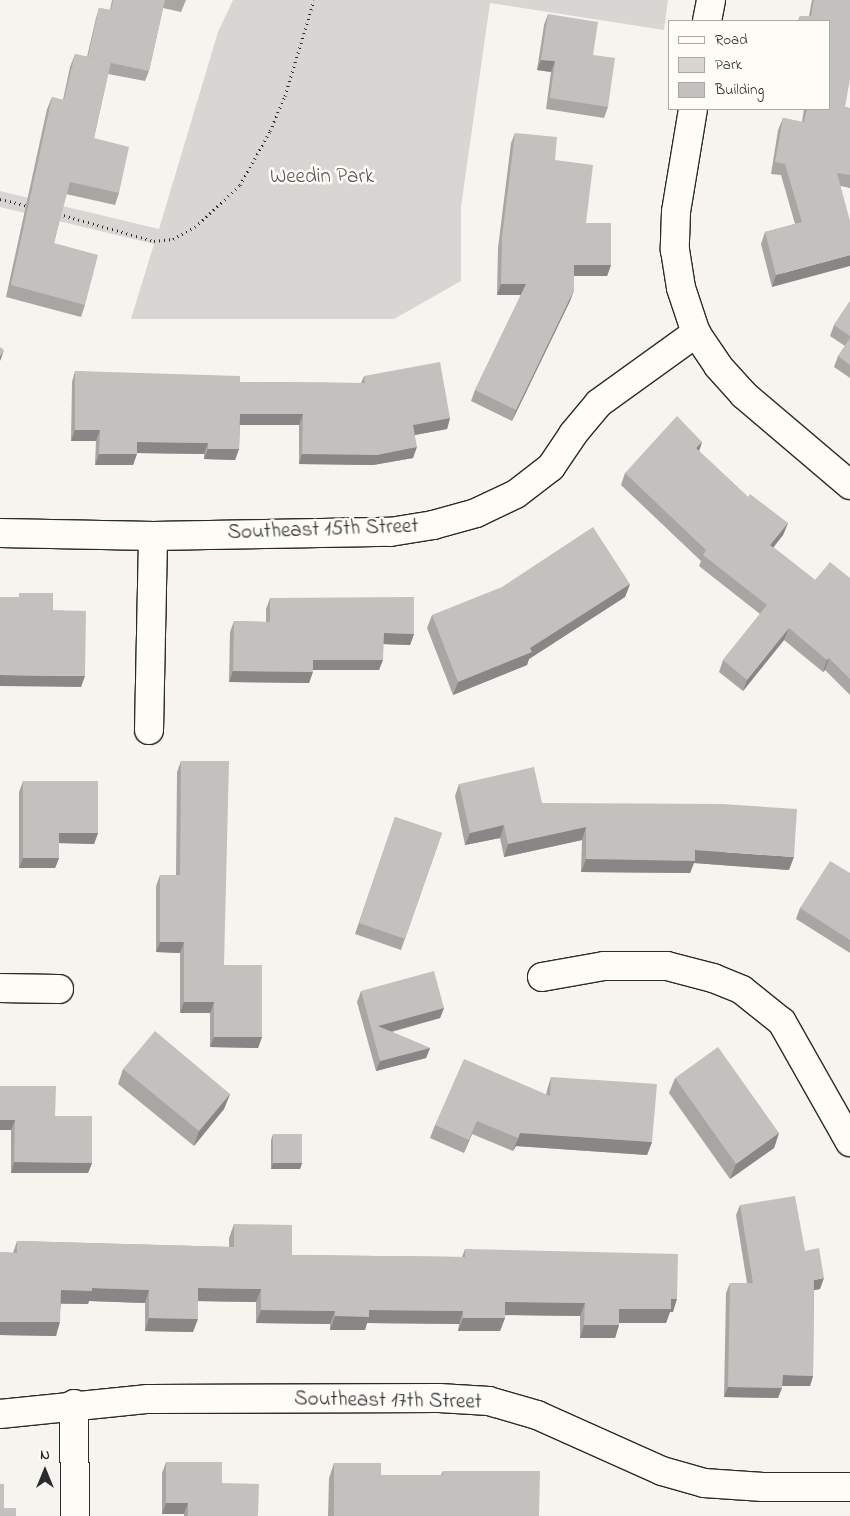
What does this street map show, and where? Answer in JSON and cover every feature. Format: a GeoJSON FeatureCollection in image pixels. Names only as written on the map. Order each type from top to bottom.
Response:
{"type":"FeatureCollection","features":[{"type":"Feature","properties":{"kind":"street"},"geometry":{"type":"LineString","coordinates":[[707,20],[711,0]]}},
{"type":"Feature","properties":{"kind":"street"},"geometry":{"type":"LineString","coordinates":[[693,110],[676,212],[675,250],[681,288],[696,333],[744,395],[850,485]]}},
{"type":"Feature","properties":{"kind":"street","name":"Southeast 15th Street"},"geometry":{"type":"LineString","coordinates":[[0,533],[153,536],[390,532],[433,525],[476,513],[516,494],[551,467],[598,403],[696,333]]}},
{"type":"Feature","properties":{"kind":"street"},"geometry":{"type":"LineString","coordinates":[[149,730],[153,536]]}},
{"type":"Feature","properties":{"kind":"street"},"geometry":{"type":"LineString","coordinates":[[542,977],[604,966],[667,966],[713,978],[742,990],[782,1022],[850,1142]]}},
{"type":"Feature","properties":{"kind":"street"},"geometry":{"type":"LineString","coordinates":[[0,988],[59,989]]}},
{"type":"Feature","properties":{"kind":"street","name":"Southeast 17th Street"},"geometry":{"type":"LineString","coordinates":[[0,1414],[74,1404],[148,1399],[439,1398],[489,1401],[538,1415],[662,1471],[704,1483],[763,1487],[850,1487]]}},
{"type":"Feature","properties":{"kind":"street"},"geometry":{"type":"LineString","coordinates":[[74,1404],[75,1516]]}},
{"type":"Feature","properties":{"kind":"path"},"geometry":{"type":"LineString","coordinates":[[58,214],[154,241],[173,239],[195,227],[240,185],[270,131],[286,96],[314,0]]}},
{"type":"Feature","properties":{"kind":"path"},"geometry":{"type":"LineString","coordinates":[[0,199],[38,209]]}},
{"type":"Feature","properties":{"kind":"green space","name":"Weedin Park"},"geometry":{"type":"Polygon","coordinates":[[[233,0],[668,0],[664,30],[490,3],[461,207],[461,281],[394,319],[131,319],[154,244],[0,207],[0,191],[159,229],[218,32],[233,0]]]}},
{"type":"Feature","properties":{"kind":"building"},"geometry":{"type":"Polygon","coordinates":[[[113,0],[165,0],[149,71],[88,57],[99,8],[111,10],[113,0]]]}},
{"type":"Feature","properties":{"kind":"building"},"geometry":{"type":"Polygon","coordinates":[[[814,0],[850,0],[850,79],[845,107],[850,108],[850,175],[837,173],[850,221],[850,255],[776,275],[765,232],[802,222],[785,164],[775,162],[783,118],[804,122],[807,110],[830,110],[830,20],[799,20],[800,16],[811,16],[814,0]]]}},
{"type":"Feature","properties":{"kind":"building"},"geometry":{"type":"Polygon","coordinates":[[[548,14],[598,22],[593,55],[615,58],[608,107],[550,98],[555,61],[541,60],[548,14]]]}},
{"type":"Feature","properties":{"kind":"building"},"geometry":{"type":"Polygon","coordinates":[[[75,54],[111,62],[94,138],[129,147],[119,193],[70,182],[54,243],[98,255],[85,305],[11,285],[52,97],[64,100],[75,54]]]}},
{"type":"Feature","properties":{"kind":"building"},"geometry":{"type":"Polygon","coordinates":[[[515,133],[557,137],[555,160],[593,165],[586,223],[611,223],[611,265],[574,265],[574,290],[516,410],[475,390],[526,284],[501,284],[502,237],[515,133]]]}},
{"type":"Feature","properties":{"kind":"building"},"geometry":{"type":"Polygon","coordinates":[[[850,301],[850,336],[834,325],[850,301]]]}},
{"type":"Feature","properties":{"kind":"building"},"geometry":{"type":"Polygon","coordinates":[[[850,338],[850,365],[838,356],[850,338]]]}},
{"type":"Feature","properties":{"kind":"building"},"geometry":{"type":"Polygon","coordinates":[[[0,347],[4,350],[0,356],[0,347]]]}},
{"type":"Feature","properties":{"kind":"building"},"geometry":{"type":"Polygon","coordinates":[[[440,362],[450,418],[413,425],[417,447],[377,455],[302,454],[303,414],[240,414],[239,449],[208,449],[208,443],[137,442],[137,454],[99,454],[100,430],[75,430],[75,371],[240,376],[240,382],[365,383],[364,376],[440,362]]]}},
{"type":"Feature","properties":{"kind":"building"},"geometry":{"type":"Polygon","coordinates":[[[677,416],[702,442],[696,448],[748,497],[750,494],[788,523],[770,545],[815,580],[830,562],[850,578],[850,679],[829,658],[827,660],[789,628],[747,680],[723,660],[767,605],[703,555],[706,550],[625,473],[677,416]]]}},
{"type":"Feature","properties":{"kind":"building"},"geometry":{"type":"Polygon","coordinates":[[[593,527],[630,584],[530,648],[532,652],[458,682],[432,615],[502,587],[593,527]]]}},
{"type":"Feature","properties":{"kind":"building"},"geometry":{"type":"Polygon","coordinates":[[[19,593],[53,593],[53,610],[86,611],[85,676],[0,675],[0,597],[19,597],[19,593]]]}},
{"type":"Feature","properties":{"kind":"building"},"geometry":{"type":"Polygon","coordinates":[[[414,597],[414,634],[384,633],[383,660],[313,660],[313,672],[233,671],[234,621],[270,622],[270,598],[414,597]]]}},
{"type":"Feature","properties":{"kind":"building"},"geometry":{"type":"Polygon","coordinates":[[[181,761],[229,761],[224,965],[262,965],[262,1037],[214,1037],[214,1002],[184,1002],[184,942],[160,942],[160,875],[180,875],[181,761]]]}},
{"type":"Feature","properties":{"kind":"building"},"geometry":{"type":"Polygon","coordinates":[[[534,767],[542,803],[722,804],[797,809],[794,857],[695,850],[695,861],[586,859],[586,827],[508,844],[504,825],[470,833],[459,784],[534,767]]]}},
{"type":"Feature","properties":{"kind":"building"},"geometry":{"type":"Polygon","coordinates":[[[23,781],[98,781],[98,833],[59,833],[59,858],[23,858],[23,781]]]}},
{"type":"Feature","properties":{"kind":"building"},"geometry":{"type":"Polygon","coordinates":[[[395,817],[442,833],[405,939],[359,923],[395,817]]]}},
{"type":"Feature","properties":{"kind":"building"},"geometry":{"type":"Polygon","coordinates":[[[830,861],[850,873],[850,940],[800,908],[830,861]]]}},
{"type":"Feature","properties":{"kind":"building"},"geometry":{"type":"Polygon","coordinates":[[[434,971],[444,1008],[378,1026],[430,1048],[380,1061],[361,991],[434,971]]]}},
{"type":"Feature","properties":{"kind":"building"},"geometry":{"type":"Polygon","coordinates":[[[155,1031],[230,1094],[199,1131],[123,1069],[155,1031]]]}},
{"type":"Feature","properties":{"kind":"building"},"geometry":{"type":"Polygon","coordinates":[[[718,1047],[779,1133],[736,1164],[675,1078],[718,1047]]]}},
{"type":"Feature","properties":{"kind":"building"},"geometry":{"type":"Polygon","coordinates":[[[464,1059],[550,1096],[551,1077],[657,1084],[652,1142],[520,1133],[518,1138],[477,1121],[469,1140],[435,1125],[464,1059]]]}},
{"type":"Feature","properties":{"kind":"building"},"geometry":{"type":"Polygon","coordinates":[[[0,1086],[56,1086],[55,1116],[92,1116],[92,1163],[14,1162],[15,1120],[0,1120],[0,1086]]]}},
{"type":"Feature","properties":{"kind":"building"},"geometry":{"type":"Polygon","coordinates":[[[273,1134],[302,1134],[302,1163],[273,1163],[273,1134]]]}},
{"type":"Feature","properties":{"kind":"building"},"geometry":{"type":"Polygon","coordinates":[[[795,1196],[805,1251],[819,1248],[824,1278],[814,1280],[813,1376],[783,1375],[782,1388],[728,1387],[730,1283],[753,1283],[740,1205],[795,1196]]]}},
{"type":"Feature","properties":{"kind":"building"},"geometry":{"type":"Polygon","coordinates":[[[234,1224],[292,1225],[292,1255],[465,1257],[465,1249],[678,1254],[677,1299],[671,1299],[671,1309],[619,1309],[619,1325],[584,1325],[585,1303],[505,1302],[505,1318],[463,1318],[463,1311],[369,1310],[369,1317],[335,1316],[335,1311],[261,1310],[261,1289],[198,1288],[198,1319],[149,1318],[149,1290],[92,1288],[92,1291],[61,1290],[60,1322],[0,1322],[0,1252],[17,1253],[17,1241],[234,1247],[234,1224]]]}},
{"type":"Feature","properties":{"kind":"building"},"geometry":{"type":"Polygon","coordinates":[[[166,1462],[222,1462],[222,1483],[259,1484],[258,1516],[188,1516],[188,1503],[166,1503],[166,1462]]]}},
{"type":"Feature","properties":{"kind":"building"},"geometry":{"type":"Polygon","coordinates":[[[334,1463],[381,1463],[381,1475],[443,1475],[443,1471],[540,1471],[539,1516],[334,1516],[334,1463]]]}},
{"type":"Feature","properties":{"kind":"building"},"geometry":{"type":"Polygon","coordinates":[[[0,1484],[4,1484],[4,1508],[16,1508],[16,1516],[0,1516],[0,1484]]]}}]}
